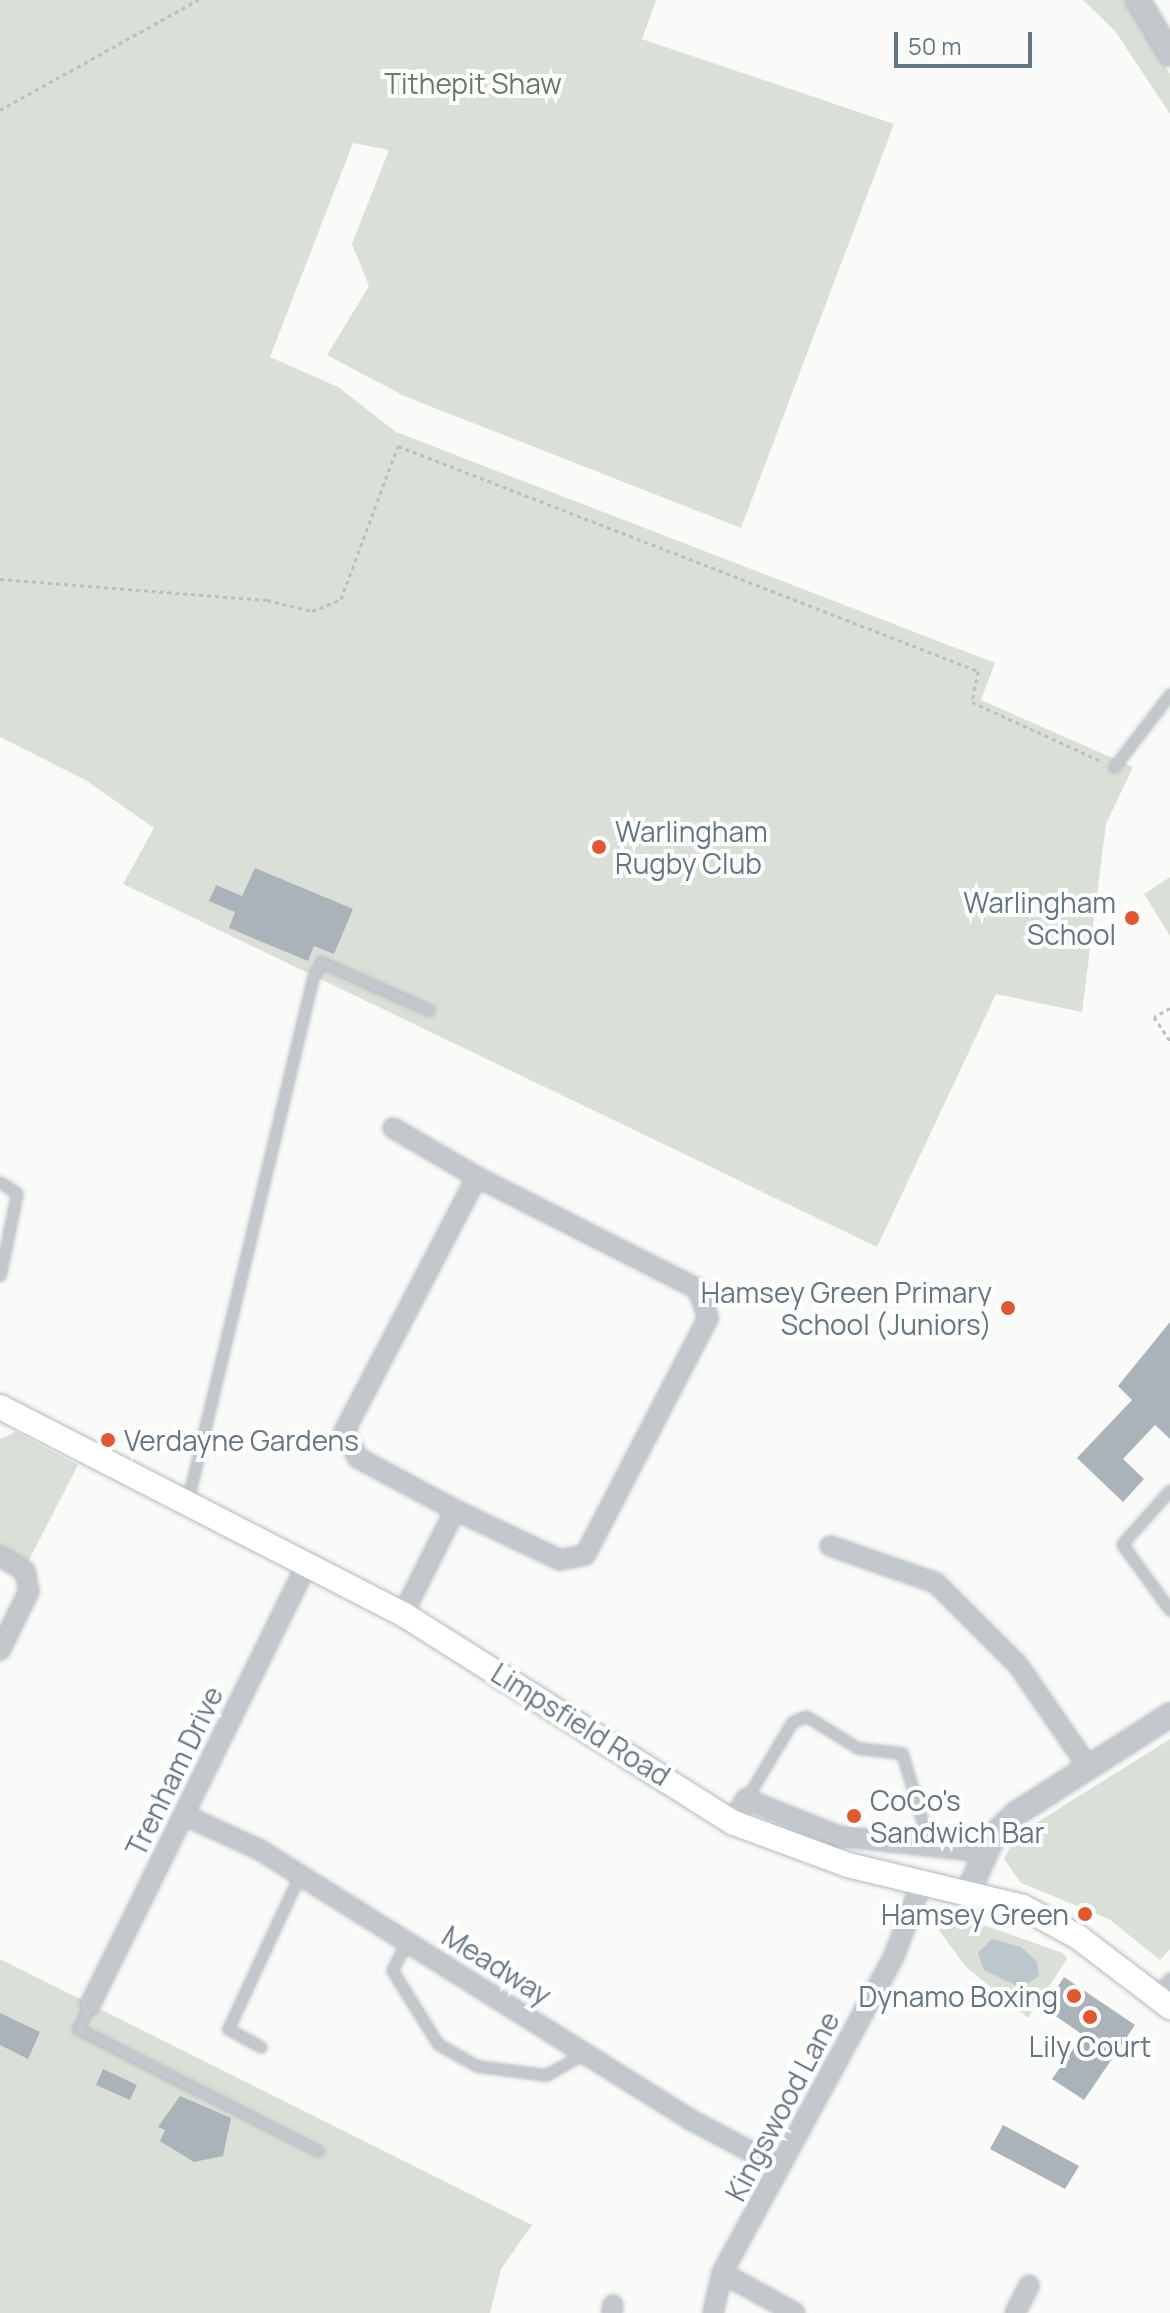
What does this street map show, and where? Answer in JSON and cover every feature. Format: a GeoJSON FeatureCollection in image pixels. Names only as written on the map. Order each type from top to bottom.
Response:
{"type":"FeatureCollection","features":[{"type":"Feature","properties":{"kind":"main road","name":"Limpsfield Road"},"geometry":{"type":"LineString","coordinates":[[2,1413],[188,1499],[403,1614],[732,1822],[800,1851],[1023,1907],[1078,1937],[1165,1993]]}},
{"type":"Feature","properties":{"kind":"street"},"geometry":{"type":"LineString","coordinates":[[1138,0],[1170,54]]}},
{"type":"Feature","properties":{"kind":"street"},"geometry":{"type":"LineString","coordinates":[[393,1128],[477,1177],[698,1289],[708,1318],[585,1555],[560,1560],[455,1510],[358,1458],[344,1432],[477,1177]]}},
{"type":"Feature","properties":{"kind":"street"},"geometry":{"type":"LineString","coordinates":[[403,1614],[455,1510]]}},
{"type":"Feature","properties":{"kind":"street"},"geometry":{"type":"LineString","coordinates":[[830,1546],[936,1583],[1018,1665],[1089,1768]]}},
{"type":"Feature","properties":{"kind":"street"},"geometry":{"type":"LineString","coordinates":[[0,1556],[25,1571],[29,1591],[0,1650]]}},
{"type":"Feature","properties":{"kind":"street","name":"Trenham Drive"},"geometry":{"type":"LineString","coordinates":[[90,2005],[308,1562]]}},
{"type":"Feature","properties":{"kind":"street"},"geometry":{"type":"LineString","coordinates":[[968,1892],[984,1852],[1017,1813],[1170,1715]]}},
{"type":"Feature","properties":{"kind":"street"},"geometry":{"type":"LineString","coordinates":[[732,1822],[746,1799],[838,1836],[928,1841],[984,1852]]}},
{"type":"Feature","properties":{"kind":"street","name":"Meadway"},"geometry":{"type":"LineString","coordinates":[[184,1815],[300,1874],[585,2053],[778,2166]]}},
{"type":"Feature","properties":{"kind":"street","name":"Kingswood Lane"},"geometry":{"type":"LineString","coordinates":[[713,2313],[722,2273],[894,1956],[922,1882]]}},
{"type":"Feature","properties":{"kind":"street"},"geometry":{"type":"LineString","coordinates":[[722,2273],[795,2313]]}},
{"type":"Feature","properties":{"kind":"street"},"geometry":{"type":"LineString","coordinates":[[1015,2313],[1029,2285]]}},
{"type":"Feature","properties":{"kind":"lane"},"geometry":{"type":"LineString","coordinates":[[1114,767],[1170,694]]}},
{"type":"Feature","properties":{"kind":"lane"},"geometry":{"type":"LineString","coordinates":[[188,1499],[313,977],[321,962],[429,1010]]}},
{"type":"Feature","properties":{"kind":"lane"},"geometry":{"type":"LineString","coordinates":[[0,1182],[17,1193],[0,1275]]}},
{"type":"Feature","properties":{"kind":"lane"},"geometry":{"type":"LineString","coordinates":[[1170,1490],[1122,1544],[1170,1610]]}},
{"type":"Feature","properties":{"kind":"lane"},"geometry":{"type":"LineString","coordinates":[[746,1799],[792,1722],[806,1716],[858,1748],[902,1753],[928,1841]]}},
{"type":"Feature","properties":{"kind":"lane"},"geometry":{"type":"LineString","coordinates":[[261,2047],[228,2029],[300,1874]]}},
{"type":"Feature","properties":{"kind":"lane"},"geometry":{"type":"LineString","coordinates":[[407,1941],[392,1970],[438,2044],[477,2066],[546,2075],[585,2053]]}},
{"type":"Feature","properties":{"kind":"lane"},"geometry":{"type":"LineString","coordinates":[[90,2005],[78,2029],[318,2151]]}},
{"type":"Feature","properties":{"kind":"path"},"geometry":{"type":"LineString","coordinates":[[0,110],[198,0]]}},
{"type":"Feature","properties":{"kind":"path"},"geometry":{"type":"LineString","coordinates":[[0,579],[267,600],[312,611],[341,599],[398,446],[978,671],[972,702],[1114,767]]}},
{"type":"Feature","properties":{"kind":"path"},"geometry":{"type":"LineString","coordinates":[[1170,1008],[1154,1017],[1170,1041]]}},
{"type":"Feature","properties":{"kind":"green space","name":"Tithepit Shaw"},"geometry":{"type":"Polygon","coordinates":[[[0,0],[656,0],[642,39],[894,124],[741,528],[404,396],[327,355],[369,286],[352,244],[389,150],[353,143],[270,357],[338,387],[396,432],[995,663],[981,700],[1133,767],[1106,824],[1082,1012],[996,994],[877,1247],[123,884],[154,828],[87,781],[0,737],[0,0]]]}},
{"type":"Feature","properties":{"kind":"green space"},"geometry":{"type":"Polygon","coordinates":[[[1083,0],[1127,0],[1170,74],[1170,114],[1115,31],[1083,0]]]}},
{"type":"Feature","properties":{"kind":"green space"},"geometry":{"type":"Polygon","coordinates":[[[1170,877],[1170,936],[1144,894],[1170,877]]]}},
{"type":"Feature","properties":{"kind":"green space"},"geometry":{"type":"Polygon","coordinates":[[[16,1432],[78,1465],[28,1562],[0,1546],[0,1439],[16,1432]]]}},
{"type":"Feature","properties":{"kind":"green space"},"geometry":{"type":"Polygon","coordinates":[[[1170,1739],[1170,1949],[1160,1960],[1109,1919],[1021,1883],[1004,1859],[1017,1835],[1170,1739]]]}},
{"type":"Feature","properties":{"kind":"green space"},"geometry":{"type":"Polygon","coordinates":[[[938,1909],[1063,1953],[1067,1959],[1028,2018],[965,1966],[931,1919],[938,1909]]]}},
{"type":"Feature","properties":{"kind":"green space"},"geometry":{"type":"Polygon","coordinates":[[[0,1959],[532,2225],[501,2269],[490,2313],[0,2313],[0,1959]]]}},
{"type":"Feature","properties":{"kind":"shaded area"},"geometry":{"type":"Polygon","coordinates":[[[992,1939],[1021,1947],[1037,1962],[1039,1976],[1021,1988],[984,1970],[978,1953],[992,1939]]]}},
{"type":"Feature","properties":{"kind":"building"},"geometry":{"type":"Polygon","coordinates":[[[255,868],[353,909],[334,954],[314,946],[308,961],[229,928],[235,912],[209,901],[216,885],[242,896],[255,868]]]}},
{"type":"Feature","properties":{"kind":"building"},"geometry":{"type":"Polygon","coordinates":[[[1170,1322],[1170,1439],[1155,1425],[1123,1459],[1144,1479],[1123,1502],[1077,1458],[1132,1400],[1118,1386],[1170,1322]]]}},
{"type":"Feature","properties":{"kind":"building","name":"Lily Court"},"geometry":{"type":"Polygon","coordinates":[[[1064,1977],[1135,2025],[1084,2100],[1052,2079],[1083,2035],[1044,2008],[1064,1977]]]}},
{"type":"Feature","properties":{"kind":"building"},"geometry":{"type":"Polygon","coordinates":[[[0,2013],[40,2032],[28,2059],[0,2045],[0,2013]]]}},
{"type":"Feature","properties":{"kind":"building"},"geometry":{"type":"Polygon","coordinates":[[[103,2069],[137,2085],[130,2100],[96,2085],[103,2069]]]}},
{"type":"Feature","properties":{"kind":"building"},"geometry":{"type":"Polygon","coordinates":[[[180,2096],[231,2118],[223,2156],[194,2162],[160,2141],[165,2130],[158,2127],[180,2096]]]}},
{"type":"Feature","properties":{"kind":"building"},"geometry":{"type":"Polygon","coordinates":[[[1003,2125],[1079,2166],[1065,2189],[990,2149],[1003,2125]]]}},
{"type":"Feature","properties":{"kind":"place","name":"Warlingham Rugby Club"},"geometry":{"type":"Point","coordinates":[599,847]}},
{"type":"Feature","properties":{"kind":"place","name":"Warlingham School"},"geometry":{"type":"Point","coordinates":[1132,918]}},
{"type":"Feature","properties":{"kind":"place","name":"Hamsey Green Primary School (Juniors)"},"geometry":{"type":"Point","coordinates":[1008,1308]}},
{"type":"Feature","properties":{"kind":"place","name":"Verdayne Gardens"},"geometry":{"type":"Point","coordinates":[108,1440]}},
{"type":"Feature","properties":{"kind":"place","name":"CoCo's Sandwich Bar"},"geometry":{"type":"Point","coordinates":[854,1816]}},
{"type":"Feature","properties":{"kind":"place","name":"Hamsey Green"},"geometry":{"type":"Point","coordinates":[1085,1914]}},
{"type":"Feature","properties":{"kind":"place","name":"Dynamo Boxing"},"geometry":{"type":"Point","coordinates":[1074,1996]}},
{"type":"Feature","properties":{"kind":"place","name":"Lily Court"},"geometry":{"type":"Point","coordinates":[1090,2017]}}]}
